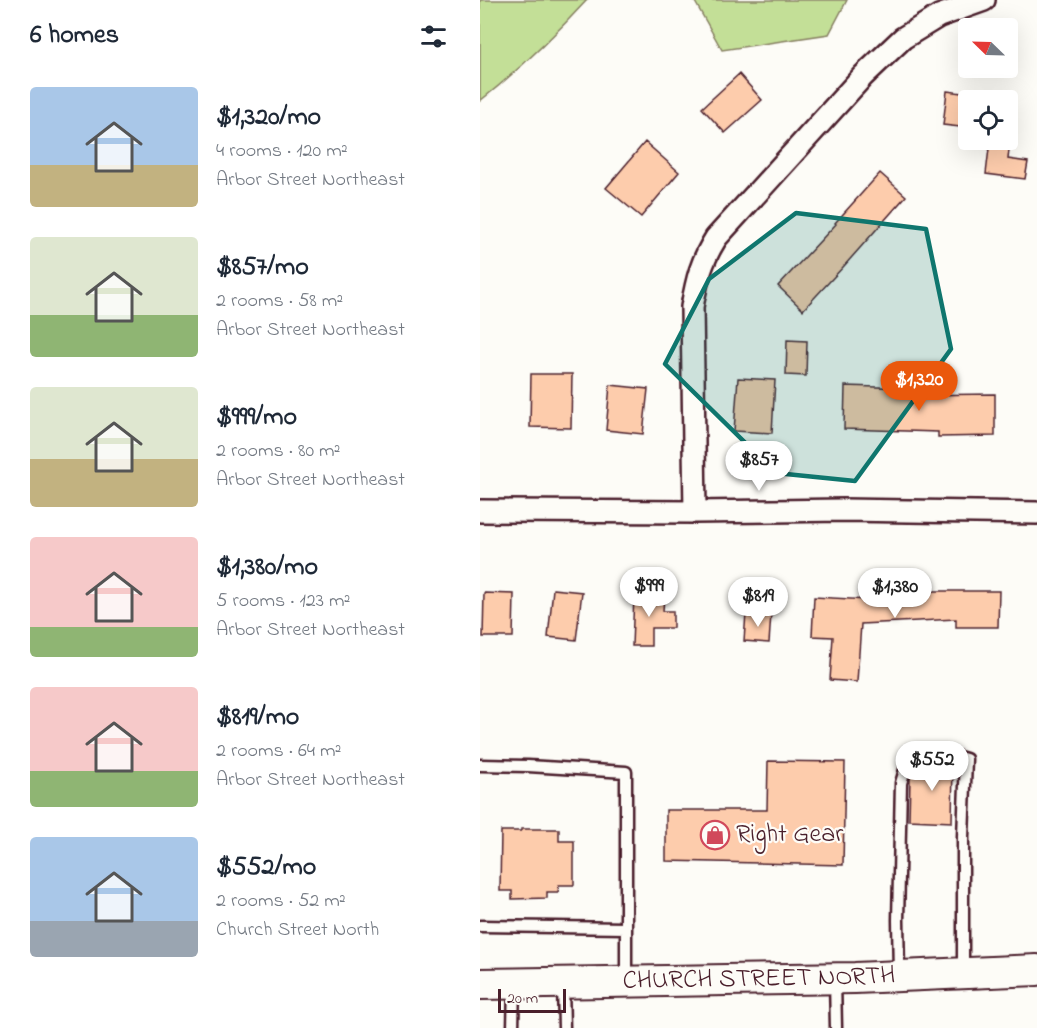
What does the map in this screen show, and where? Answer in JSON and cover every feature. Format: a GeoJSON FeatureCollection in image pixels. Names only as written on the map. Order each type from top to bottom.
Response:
{"type":"FeatureCollection","features":[{"type":"Feature","properties":{"kind":"main road","name":"CHURCH STREET NORTH"},"geometry":{"type":"LineString","coordinates":[[480,984],[835,978],[1037,970]]}},
{"type":"Feature","properties":{"kind":"street"},"geometry":{"type":"LineString","coordinates":[[695,512],[692,307],[697,279],[705,256],[716,238],[863,76],[903,38],[939,16],[984,0]]}},
{"type":"Feature","properties":{"kind":"street"},"geometry":{"type":"LineString","coordinates":[[480,511],[843,510],[1037,513]]}},
{"type":"Feature","properties":{"kind":"lane"},"geometry":{"type":"LineString","coordinates":[[899,976],[901,783],[909,756],[948,754],[966,759],[963,837],[963,973]]}},
{"type":"Feature","properties":{"kind":"lane"},"geometry":{"type":"LineString","coordinates":[[480,765],[626,772],[626,982]]}},
{"type":"Feature","properties":{"kind":"lane"},"geometry":{"type":"LineString","coordinates":[[480,926],[626,928]]}},
{"type":"Feature","properties":{"kind":"lane"},"geometry":{"type":"LineString","coordinates":[[835,978],[836,1028]]}},
{"type":"Feature","properties":{"kind":"lane"},"geometry":{"type":"LineString","coordinates":[[563,983],[564,1028]]}},
{"type":"Feature","properties":{"kind":"lane"},"geometry":{"type":"LineString","coordinates":[[513,1028],[514,984]]}},
{"type":"Feature","properties":{"kind":"highlighted area"},"geometry":{"type":"Polygon","coordinates":[[[796,213],[926,229],[951,349],[855,481],[776,473],[665,364],[709,279],[796,213]]]}},
{"type":"Feature","properties":{"kind":"green space"},"geometry":{"type":"Polygon","coordinates":[[[480,0],[587,0],[535,53],[480,101],[480,0]]]}},
{"type":"Feature","properties":{"kind":"green space"},"geometry":{"type":"Polygon","coordinates":[[[694,0],[847,0],[829,34],[722,50],[694,0]]]}},
{"type":"Feature","properties":{"kind":"building"},"geometry":{"type":"Polygon","coordinates":[[[739,74],[762,100],[725,133],[702,108],[739,74]]]}},
{"type":"Feature","properties":{"kind":"building"},"geometry":{"type":"Polygon","coordinates":[[[947,91],[958,92],[958,127],[943,125],[947,91]]]}},
{"type":"Feature","properties":{"kind":"building"},"geometry":{"type":"Polygon","coordinates":[[[645,142],[679,172],[641,217],[606,188],[645,142]]]}},
{"type":"Feature","properties":{"kind":"building"},"geometry":{"type":"Polygon","coordinates":[[[989,150],[1009,150],[1008,159],[1028,162],[1025,179],[986,174],[989,150]]]}},
{"type":"Feature","properties":{"kind":"building"},"geometry":{"type":"Polygon","coordinates":[[[880,173],[906,196],[803,310],[778,286],[880,173]]]}},
{"type":"Feature","properties":{"kind":"building"},"geometry":{"type":"Polygon","coordinates":[[[787,340],[807,341],[806,376],[786,375],[787,340]]]}},
{"type":"Feature","properties":{"kind":"building"},"geometry":{"type":"Polygon","coordinates":[[[531,374],[572,374],[571,428],[530,427],[531,374]]]}},
{"type":"Feature","properties":{"kind":"building"},"geometry":{"type":"Polygon","coordinates":[[[738,378],[775,380],[772,433],[734,431],[738,378]]]}},
{"type":"Feature","properties":{"kind":"building"},"geometry":{"type":"Polygon","coordinates":[[[610,385],[648,389],[643,434],[606,430],[610,385]]]}},
{"type":"Feature","properties":{"kind":"building"},"geometry":{"type":"Polygon","coordinates":[[[845,386],[909,388],[909,395],[995,394],[995,436],[938,437],[938,432],[844,429],[845,386]]]}},
{"type":"Feature","properties":{"kind":"building"},"geometry":{"type":"Polygon","coordinates":[[[553,589],[582,592],[576,640],[548,637],[553,589]]]}},
{"type":"Feature","properties":{"kind":"building"},"geometry":{"type":"Polygon","coordinates":[[[887,591],[999,591],[998,627],[956,627],[956,619],[861,624],[857,682],[830,680],[833,637],[812,636],[814,597],[887,601],[887,591]]]}},
{"type":"Feature","properties":{"kind":"building"},"geometry":{"type":"Polygon","coordinates":[[[484,593],[514,594],[513,637],[483,637],[484,593]]]}},
{"type":"Feature","properties":{"kind":"building"},"geometry":{"type":"Polygon","coordinates":[[[634,595],[664,596],[663,611],[673,611],[673,628],[651,628],[651,646],[632,646],[634,595]]]}},
{"type":"Feature","properties":{"kind":"building"},"geometry":{"type":"Polygon","coordinates":[[[746,613],[771,614],[769,643],[744,641],[746,613]]]}},
{"type":"Feature","properties":{"kind":"building"},"geometry":{"type":"Polygon","coordinates":[[[768,761],[845,762],[843,865],[666,861],[666,810],[767,810],[768,761]]]}},
{"type":"Feature","properties":{"kind":"building"},"geometry":{"type":"Polygon","coordinates":[[[953,763],[952,822],[909,820],[910,778],[915,764],[953,763]]]}},
{"type":"Feature","properties":{"kind":"building"},"geometry":{"type":"Polygon","coordinates":[[[521,829],[559,829],[559,841],[574,841],[574,885],[559,885],[558,892],[547,892],[547,898],[512,899],[512,891],[500,891],[501,831],[521,831],[521,829]]]}},
{"type":"Feature","properties":{"kind":"place","name":"Right Gear"},"geometry":{"type":"Point","coordinates":[715,835]}}]}
